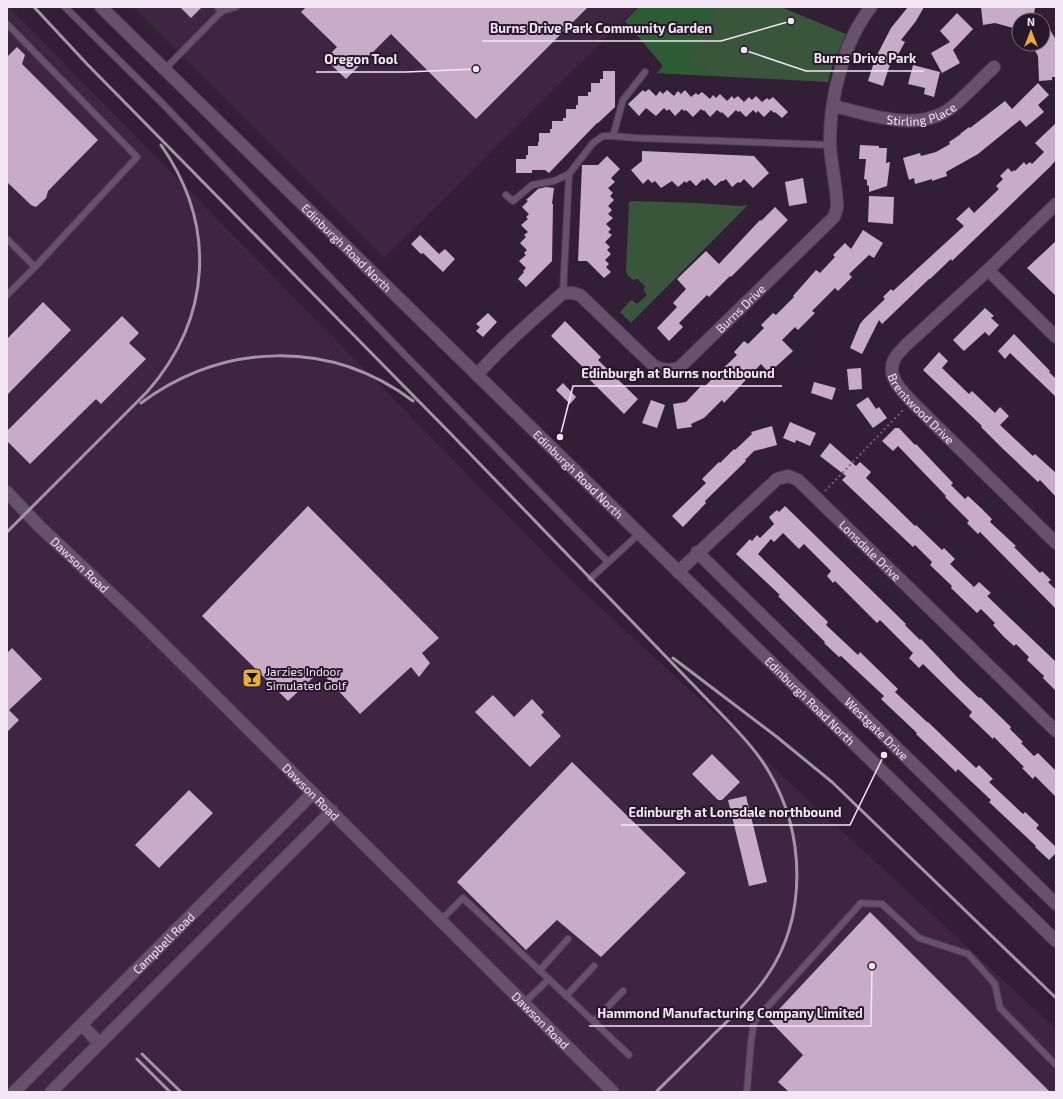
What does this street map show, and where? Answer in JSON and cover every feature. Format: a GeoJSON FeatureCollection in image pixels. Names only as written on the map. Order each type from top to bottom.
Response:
{"type":"FeatureCollection","features":[{"type":"Feature","properties":{"kind":"street","name":"Edinburgh Road North"},"geometry":{"type":"LineString","coordinates":[[101,7],[1056,941]]}},
{"type":"Feature","properties":{"kind":"street","name":"Burns Drive"},"geometry":{"type":"LineString","coordinates":[[563,292],[580,295],[654,366],[661,370],[673,370],[679,368],[834,217],[837,208],[830,145],[836,86],[841,65],[855,35],[871,7]]}},
{"type":"Feature","properties":{"kind":"street","name":"Stirling Place"},"geometry":{"type":"LineString","coordinates":[[833,106],[892,119],[919,121],[932,118],[951,108],[994,66]]}},
{"type":"Feature","properties":{"kind":"street","name":"Brentwood Drive"},"geometry":{"type":"LineString","coordinates":[[1056,204],[988,270],[905,346],[894,359],[891,370],[895,383],[912,402],[1056,543]]}},
{"type":"Feature","properties":{"kind":"street"},"geometry":{"type":"LineString","coordinates":[[988,270],[1056,337]]}},
{"type":"Feature","properties":{"kind":"street"},"geometry":{"type":"LineString","coordinates":[[477,375],[491,359],[563,292]]}},
{"type":"Feature","properties":{"kind":"street","name":"Lonsdale Drive"},"geometry":{"type":"LineString","coordinates":[[678,572],[697,552],[777,479],[788,476],[798,480],[1056,731]]}},
{"type":"Feature","properties":{"kind":"street","name":"Dawson Road"},"geometry":{"type":"LineString","coordinates":[[7,492],[39,526],[139,620],[313,793],[332,810],[614,1092]]}},
{"type":"Feature","properties":{"kind":"street","name":"Westgate Drive"},"geometry":{"type":"LineString","coordinates":[[697,552],[1056,904]]}},
{"type":"Feature","properties":{"kind":"street","name":"Campbell Road"},"geometry":{"type":"LineString","coordinates":[[14,1092],[313,793]]}},
{"type":"Feature","properties":{"kind":"street","name":"Campbell Road"},"geometry":{"type":"LineString","coordinates":[[51,1092],[332,810]]}},
{"type":"Feature","properties":{"kind":"street"},"geometry":{"type":"LineString","coordinates":[[82,1025],[99,1043]]}},
{"type":"Feature","properties":{"kind":"lane"},"geometry":{"type":"LineString","coordinates":[[65,7],[160,101],[405,355],[608,562]]}},
{"type":"Feature","properties":{"kind":"lane"},"geometry":{"type":"LineString","coordinates":[[164,69],[219,8],[236,7]]}},
{"type":"Feature","properties":{"kind":"lane"},"geometry":{"type":"LineString","coordinates":[[7,25],[137,157],[7,295]]}},
{"type":"Feature","properties":{"kind":"lane"},"geometry":{"type":"LineString","coordinates":[[613,136],[623,100],[645,72]]}},
{"type":"Feature","properties":{"kind":"lane"},"geometry":{"type":"LineString","coordinates":[[506,195],[513,201],[532,185],[554,180],[569,174],[594,142],[603,136],[830,145]]}},
{"type":"Feature","properties":{"kind":"lane"},"geometry":{"type":"LineString","coordinates":[[563,292],[569,174]]}},
{"type":"Feature","properties":{"kind":"lane"},"geometry":{"type":"LineString","coordinates":[[7,239],[35,267]]}},
{"type":"Feature","properties":{"kind":"lane"},"geometry":{"type":"LineString","coordinates":[[591,578],[639,534]]}},
{"type":"Feature","properties":{"kind":"lane"},"geometry":{"type":"LineString","coordinates":[[441,920],[463,898],[629,1055]]}},
{"type":"Feature","properties":{"kind":"lane"},"geometry":{"type":"LineString","coordinates":[[748,1091],[751,1042],[754,1022],[861,903],[882,904],[919,938],[968,954],[995,984],[1000,1008],[1056,1065]]}},
{"type":"Feature","properties":{"kind":"lane"},"geometry":{"type":"LineString","coordinates":[[540,970],[568,939]]}},
{"type":"Feature","properties":{"kind":"lane"},"geometry":{"type":"LineString","coordinates":[[566,996],[594,966]]}},
{"type":"Feature","properties":{"kind":"lane"},"geometry":{"type":"LineString","coordinates":[[524,1003],[549,979]]}},
{"type":"Feature","properties":{"kind":"lane"},"geometry":{"type":"LineString","coordinates":[[594,1022],[623,991]]}},
{"type":"Feature","properties":{"kind":"path"},"geometry":{"type":"LineString","coordinates":[[818,499],[912,402]]}},
{"type":"Feature","properties":{"kind":"shaded area"},"geometry":{"type":"Polygon","coordinates":[[[7,7],[9,7],[574,583],[1056,1029],[1056,1092],[7,1092],[7,7]]]}},
{"type":"Feature","properties":{"kind":"shaded area"},"geometry":{"type":"Polygon","coordinates":[[[133,7],[637,7],[384,258],[133,7]]]}},
{"type":"Feature","properties":{"kind":"green space"},"geometry":{"type":"Polygon","coordinates":[[[639,7],[781,7],[846,34],[832,67],[828,82],[657,73],[663,66],[625,21],[639,7]]]}},
{"type":"Feature","properties":{"kind":"green space"},"geometry":{"type":"Polygon","coordinates":[[[639,7],[716,7],[688,62],[717,76],[657,73],[663,66],[625,21],[639,7]]]}},
{"type":"Feature","properties":{"kind":"green space"},"geometry":{"type":"Polygon","coordinates":[[[629,202],[740,206],[748,205],[631,323],[620,312],[630,301],[632,300],[637,304],[647,295],[644,291],[645,286],[637,279],[633,280],[628,276],[626,271],[629,202]]]}},
{"type":"Feature","properties":{"kind":"building"},"geometry":{"type":"Polygon","coordinates":[[[180,7],[202,7],[191,18],[180,7]]]}},
{"type":"Feature","properties":{"kind":"building"},"geometry":{"type":"Polygon","coordinates":[[[306,7],[588,7],[476,119],[391,34],[346,79],[325,59],[337,47],[301,12],[306,7]]]}},
{"type":"Feature","properties":{"kind":"building"},"geometry":{"type":"Polygon","coordinates":[[[908,7],[924,7],[916,21],[901,40],[905,42],[895,60],[892,58],[883,86],[868,81],[875,59],[891,28],[908,7]]]}},
{"type":"Feature","properties":{"kind":"building"},"geometry":{"type":"Polygon","coordinates":[[[981,7],[1035,8],[1034,12],[1011,12],[1011,27],[995,23],[983,25],[981,7]]]}},
{"type":"Feature","properties":{"kind":"building"},"geometry":{"type":"Polygon","coordinates":[[[957,13],[973,29],[953,50],[960,63],[942,73],[931,53],[950,42],[940,31],[957,13]]]}},
{"type":"Feature","properties":{"kind":"building"},"geometry":{"type":"Polygon","coordinates":[[[1051,32],[1056,40],[1056,77],[1052,77],[1052,80],[1039,81],[1038,56],[1036,52],[1051,52],[1051,32]]]}},
{"type":"Feature","properties":{"kind":"building"},"geometry":{"type":"Polygon","coordinates":[[[17,47],[25,55],[22,64],[98,140],[48,191],[46,198],[36,207],[31,205],[7,182],[7,57],[17,47]]]}},
{"type":"Feature","properties":{"kind":"building"},"geometry":{"type":"Polygon","coordinates":[[[913,65],[940,72],[934,97],[924,94],[925,88],[908,84],[913,65]]]}},
{"type":"Feature","properties":{"kind":"building"},"geometry":{"type":"Polygon","coordinates":[[[603,71],[615,71],[615,107],[597,123],[549,173],[545,170],[532,170],[532,173],[516,173],[516,159],[526,159],[526,155],[528,155],[528,146],[538,146],[539,133],[550,133],[550,129],[552,129],[552,121],[563,121],[563,118],[566,118],[566,109],[576,109],[576,105],[578,105],[578,96],[588,96],[588,92],[591,92],[591,83],[600,83],[600,79],[603,79],[603,71]]]}},
{"type":"Feature","properties":{"kind":"building"},"geometry":{"type":"Polygon","coordinates":[[[1038,83],[1049,95],[1038,105],[1044,112],[1026,127],[1020,120],[978,154],[946,172],[947,176],[932,181],[932,179],[915,184],[914,178],[909,180],[903,158],[920,153],[921,156],[936,152],[950,144],[949,142],[1005,101],[1012,109],[1038,83]]]}},
{"type":"Feature","properties":{"kind":"building"},"geometry":{"type":"Polygon","coordinates":[[[649,89],[656,96],[660,91],[663,94],[667,90],[674,96],[678,91],[681,94],[685,90],[691,97],[696,93],[698,95],[702,92],[710,99],[713,95],[716,98],[720,94],[727,101],[732,96],[734,99],[738,96],[744,102],[749,97],[752,100],[756,96],[762,102],[767,98],[769,100],[773,97],[788,112],[782,118],[771,110],[764,117],[758,111],[756,113],[753,110],[746,117],[740,111],[738,112],[736,110],[728,118],[722,112],[721,113],[717,110],[710,117],[704,110],[703,111],[701,109],[693,117],[686,110],[684,111],[682,109],[675,116],[669,109],[667,111],[664,108],[656,116],[646,108],[639,116],[628,104],[643,90],[645,92],[649,89]]]}},
{"type":"Feature","properties":{"kind":"building"},"geometry":{"type":"Polygon","coordinates":[[[1056,123],[1056,160],[1050,167],[952,261],[951,259],[882,324],[879,320],[862,354],[850,348],[860,324],[885,299],[883,297],[891,289],[893,291],[964,226],[956,219],[969,207],[974,213],[999,189],[996,186],[1003,179],[1000,176],[1008,168],[1012,172],[1024,162],[1026,165],[1030,162],[1032,164],[1044,152],[1035,143],[1056,123]]]}},
{"type":"Feature","properties":{"kind":"building"},"geometry":{"type":"Polygon","coordinates":[[[860,145],[887,148],[886,163],[890,162],[887,186],[869,192],[867,180],[864,179],[866,159],[859,159],[860,145]]]}},
{"type":"Feature","properties":{"kind":"building"},"geometry":{"type":"Polygon","coordinates":[[[642,151],[754,156],[769,173],[753,188],[744,179],[732,187],[726,179],[715,186],[707,178],[704,181],[703,179],[696,186],[690,180],[686,183],[685,181],[678,187],[672,181],[661,188],[655,181],[652,183],[648,179],[643,184],[631,170],[642,161],[642,151]]]}},
{"type":"Feature","properties":{"kind":"building"},"geometry":{"type":"Polygon","coordinates":[[[607,156],[620,169],[611,178],[615,182],[608,188],[613,193],[610,196],[614,200],[608,206],[612,210],[608,214],[613,218],[606,224],[611,229],[608,232],[612,235],[605,242],[610,247],[607,250],[611,254],[605,260],[609,264],[606,267],[611,272],[604,278],[587,261],[578,261],[582,165],[598,165],[607,156]]]}},
{"type":"Feature","properties":{"kind":"building"},"geometry":{"type":"Polygon","coordinates":[[[803,178],[807,203],[789,206],[785,182],[803,178]]]}},
{"type":"Feature","properties":{"kind":"building"},"geometry":{"type":"Polygon","coordinates":[[[546,187],[554,188],[552,204],[552,261],[526,287],[518,279],[526,268],[519,261],[526,255],[524,253],[527,250],[520,243],[526,237],[524,235],[528,232],[521,225],[528,219],[526,217],[529,214],[522,207],[528,201],[526,200],[538,189],[546,187]]]}},
{"type":"Feature","properties":{"kind":"building"},"geometry":{"type":"Polygon","coordinates":[[[869,196],[894,197],[893,224],[868,222],[869,196]]]}},
{"type":"Feature","properties":{"kind":"building"},"geometry":{"type":"Polygon","coordinates":[[[775,207],[788,220],[731,277],[730,276],[709,297],[707,295],[679,323],[683,327],[669,341],[657,328],[677,307],[673,303],[686,289],[677,279],[706,251],[719,264],[760,220],[761,221],[775,207]]]}},
{"type":"Feature","properties":{"kind":"building"},"geometry":{"type":"Polygon","coordinates":[[[863,230],[883,243],[874,258],[869,255],[849,274],[852,277],[838,291],[835,288],[812,311],[815,313],[798,330],[795,327],[782,340],[793,351],[769,373],[761,364],[724,403],[722,400],[704,418],[691,424],[692,427],[677,429],[673,404],[686,402],[702,385],[704,387],[737,355],[734,352],[744,341],[748,344],[764,328],[761,325],[773,313],[776,315],[794,297],[793,296],[816,270],[820,273],[835,257],[833,255],[845,243],[851,249],[863,230]]]}},
{"type":"Feature","properties":{"kind":"building"},"geometry":{"type":"Polygon","coordinates":[[[420,235],[439,254],[445,249],[455,259],[443,272],[411,244],[420,235]]]}},
{"type":"Feature","properties":{"kind":"building"},"geometry":{"type":"Polygon","coordinates":[[[1056,241],[1056,296],[1027,268],[1056,241]]]}},
{"type":"Feature","properties":{"kind":"building"},"geometry":{"type":"Polygon","coordinates":[[[43,302],[71,330],[7,395],[7,339],[43,302]]]}},
{"type":"Feature","properties":{"kind":"building"},"geometry":{"type":"Polygon","coordinates":[[[985,308],[994,316],[991,318],[999,325],[989,336],[985,332],[964,351],[953,340],[985,308]]]}},
{"type":"Feature","properties":{"kind":"building"},"geometry":{"type":"Polygon","coordinates":[[[488,313],[497,322],[483,337],[476,331],[480,327],[476,324],[488,313]]]}},
{"type":"Feature","properties":{"kind":"building"},"geometry":{"type":"Polygon","coordinates":[[[122,316],[139,333],[129,343],[146,359],[101,404],[96,399],[30,464],[7,441],[7,431],[122,316]]]}},
{"type":"Feature","properties":{"kind":"building"},"geometry":{"type":"Polygon","coordinates":[[[565,321],[601,357],[598,360],[638,399],[624,414],[588,378],[591,375],[551,336],[565,321]]]}},
{"type":"Feature","properties":{"kind":"building"},"geometry":{"type":"Polygon","coordinates":[[[1014,334],[1056,379],[1056,397],[1010,353],[1005,359],[998,351],[1014,334]]]}},
{"type":"Feature","properties":{"kind":"building"},"geometry":{"type":"Polygon","coordinates":[[[939,352],[948,361],[942,368],[969,394],[972,391],[995,413],[1000,407],[1009,416],[1000,425],[1033,456],[1035,454],[1056,473],[1056,497],[1040,480],[1038,482],[1002,448],[981,427],[982,426],[923,370],[939,352]]]}},
{"type":"Feature","properties":{"kind":"building"},"geometry":{"type":"Polygon","coordinates":[[[861,368],[862,389],[849,390],[847,369],[861,368]]]}},
{"type":"Feature","properties":{"kind":"building"},"geometry":{"type":"Polygon","coordinates":[[[814,382],[836,388],[832,400],[811,393],[814,382]]]}},
{"type":"Feature","properties":{"kind":"building"},"geometry":{"type":"Polygon","coordinates":[[[563,383],[576,397],[570,404],[556,390],[563,383]]]}},
{"type":"Feature","properties":{"kind":"building"},"geometry":{"type":"Polygon","coordinates":[[[868,397],[876,409],[879,407],[887,418],[873,428],[856,405],[868,397]]]}},
{"type":"Feature","properties":{"kind":"building"},"geometry":{"type":"Polygon","coordinates":[[[651,400],[665,405],[657,428],[642,423],[651,400]]]}},
{"type":"Feature","properties":{"kind":"building"},"geometry":{"type":"Polygon","coordinates":[[[790,422],[816,433],[810,446],[796,440],[795,443],[783,438],[790,422]]]}},
{"type":"Feature","properties":{"kind":"building"},"geometry":{"type":"Polygon","coordinates":[[[772,426],[777,445],[754,451],[745,460],[746,461],[705,501],[706,503],[683,527],[672,516],[706,483],[702,479],[719,462],[720,463],[752,434],[751,432],[772,426]]]}},
{"type":"Feature","properties":{"kind":"building"},"geometry":{"type":"Polygon","coordinates":[[[895,428],[899,428],[915,445],[916,444],[953,483],[951,485],[965,499],[968,496],[982,509],[992,519],[990,522],[1016,546],[1014,547],[1040,573],[1042,571],[1051,580],[1048,582],[1056,590],[1056,609],[980,532],[978,534],[967,523],[969,521],[898,446],[893,451],[882,441],[895,428]]]}},
{"type":"Feature","properties":{"kind":"building"},"geometry":{"type":"Polygon","coordinates":[[[830,443],[856,466],[860,462],[871,472],[866,478],[915,526],[916,525],[942,550],[944,548],[955,559],[950,564],[974,587],[979,582],[991,593],[987,596],[1056,662],[1056,691],[1043,678],[1044,676],[1027,660],[1029,657],[1016,644],[1014,646],[1004,637],[993,625],[995,623],[981,609],[977,613],[930,565],[932,562],[915,545],[913,547],[842,480],[846,476],[820,456],[830,443]]]}},
{"type":"Feature","properties":{"kind":"building"},"geometry":{"type":"Polygon","coordinates":[[[308,506],[439,638],[422,653],[430,663],[419,677],[411,667],[360,714],[320,671],[288,701],[202,616],[308,506]]]}},
{"type":"Feature","properties":{"kind":"building"},"geometry":{"type":"Polygon","coordinates":[[[785,506],[906,624],[905,625],[920,640],[921,639],[958,678],[1011,727],[1010,729],[1023,742],[1021,743],[1034,756],[1038,753],[1056,771],[1056,797],[1035,776],[1033,779],[1022,768],[1024,767],[994,737],[993,739],[969,716],[972,712],[923,664],[919,668],[909,658],[913,653],[880,620],[877,623],[835,581],[833,583],[827,576],[831,571],[804,544],[799,549],[783,533],[774,542],[771,539],[758,554],[828,622],[826,625],[858,655],[860,652],[898,689],[895,692],[976,768],[979,765],[993,779],[989,782],[1023,814],[1025,812],[1039,825],[1036,828],[1056,847],[1056,853],[1049,860],[989,802],[991,800],[958,769],[956,772],[916,734],[917,733],[881,699],[884,696],[841,656],[839,657],[824,643],[825,642],[778,596],[780,595],[736,554],[750,539],[752,541],[757,535],[760,538],[774,524],[769,517],[777,510],[779,512],[785,506]]]}},
{"type":"Feature","properties":{"kind":"building"},"geometry":{"type":"Polygon","coordinates":[[[12,648],[42,679],[9,710],[19,720],[7,732],[7,653],[12,648]]]}},
{"type":"Feature","properties":{"kind":"building"},"geometry":{"type":"Polygon","coordinates":[[[493,695],[514,717],[532,699],[544,712],[541,715],[561,736],[530,767],[475,712],[493,695]]]}},
{"type":"Feature","properties":{"kind":"building"},"geometry":{"type":"Polygon","coordinates":[[[712,754],[740,782],[722,800],[718,800],[692,774],[712,754]]]}},
{"type":"Feature","properties":{"kind":"building"},"geometry":{"type":"Polygon","coordinates":[[[572,762],[686,873],[601,957],[557,920],[526,950],[457,882],[572,762]]]}},
{"type":"Feature","properties":{"kind":"building"},"geometry":{"type":"Polygon","coordinates":[[[189,790],[213,813],[159,868],[135,845],[189,790]]]}},
{"type":"Feature","properties":{"kind":"building"},"geometry":{"type":"Polygon","coordinates":[[[746,796],[767,882],[749,886],[728,800],[746,796]]]}},
{"type":"Feature","properties":{"kind":"building"},"geometry":{"type":"Polygon","coordinates":[[[870,912],[1050,1092],[789,1092],[778,1082],[803,1055],[769,1020],[870,912]]]}},
{"type":"Feature","properties":{"kind":"railway"},"geometry":{"type":"LineString","coordinates":[[34,7],[87,64],[452,435],[729,722],[765,765],[781,796],[790,821],[795,848],[797,874],[795,901],[790,927],[780,953],[767,976],[755,992],[735,1014],[656,1092]]}},
{"type":"Feature","properties":{"kind":"railway"},"geometry":{"type":"LineString","coordinates":[[7,532],[147,392],[169,363],[184,333],[195,302],[199,271],[198,239],[192,207],[179,176],[161,145]]}},
{"type":"Feature","properties":{"kind":"railway"},"geometry":{"type":"LineString","coordinates":[[141,403],[173,383],[207,368],[242,359],[277,356],[312,358],[347,367],[381,381],[413,401]]}},
{"type":"Feature","properties":{"kind":"railway"},"geometry":{"type":"LineString","coordinates":[[673,658],[777,737],[832,782],[1056,998]]}},
{"type":"Feature","properties":{"kind":"railway"},"geometry":{"type":"LineString","coordinates":[[142,1054],[181,1092]]}},
{"type":"Feature","properties":{"kind":"railway"},"geometry":{"type":"LineString","coordinates":[[137,1059],[170,1092]]}},
{"type":"Feature","properties":{"kind":"place","name":"Burns Drive Park Community Garden"},"geometry":{"type":"Point","coordinates":[791,21]}},
{"type":"Feature","properties":{"kind":"place","name":"Burns Drive Park"},"geometry":{"type":"Point","coordinates":[744,50]}},
{"type":"Feature","properties":{"kind":"place","name":"Oregon Tool"},"geometry":{"type":"Point","coordinates":[476,69]}},
{"type":"Feature","properties":{"kind":"place","name":"Edinburgh at Burns northbound"},"geometry":{"type":"Point","coordinates":[560,437]}},
{"type":"Feature","properties":{"kind":"place","name":"Jarzies Indoor Simulated Golf"},"geometry":{"type":"Point","coordinates":[252,678]}},
{"type":"Feature","properties":{"kind":"place","name":"Edinburgh at Lonsdale northbound"},"geometry":{"type":"Point","coordinates":[884,755]}},
{"type":"Feature","properties":{"kind":"place","name":"Hammond Manufacturing Company Limited"},"geometry":{"type":"Point","coordinates":[872,966]}}]}
